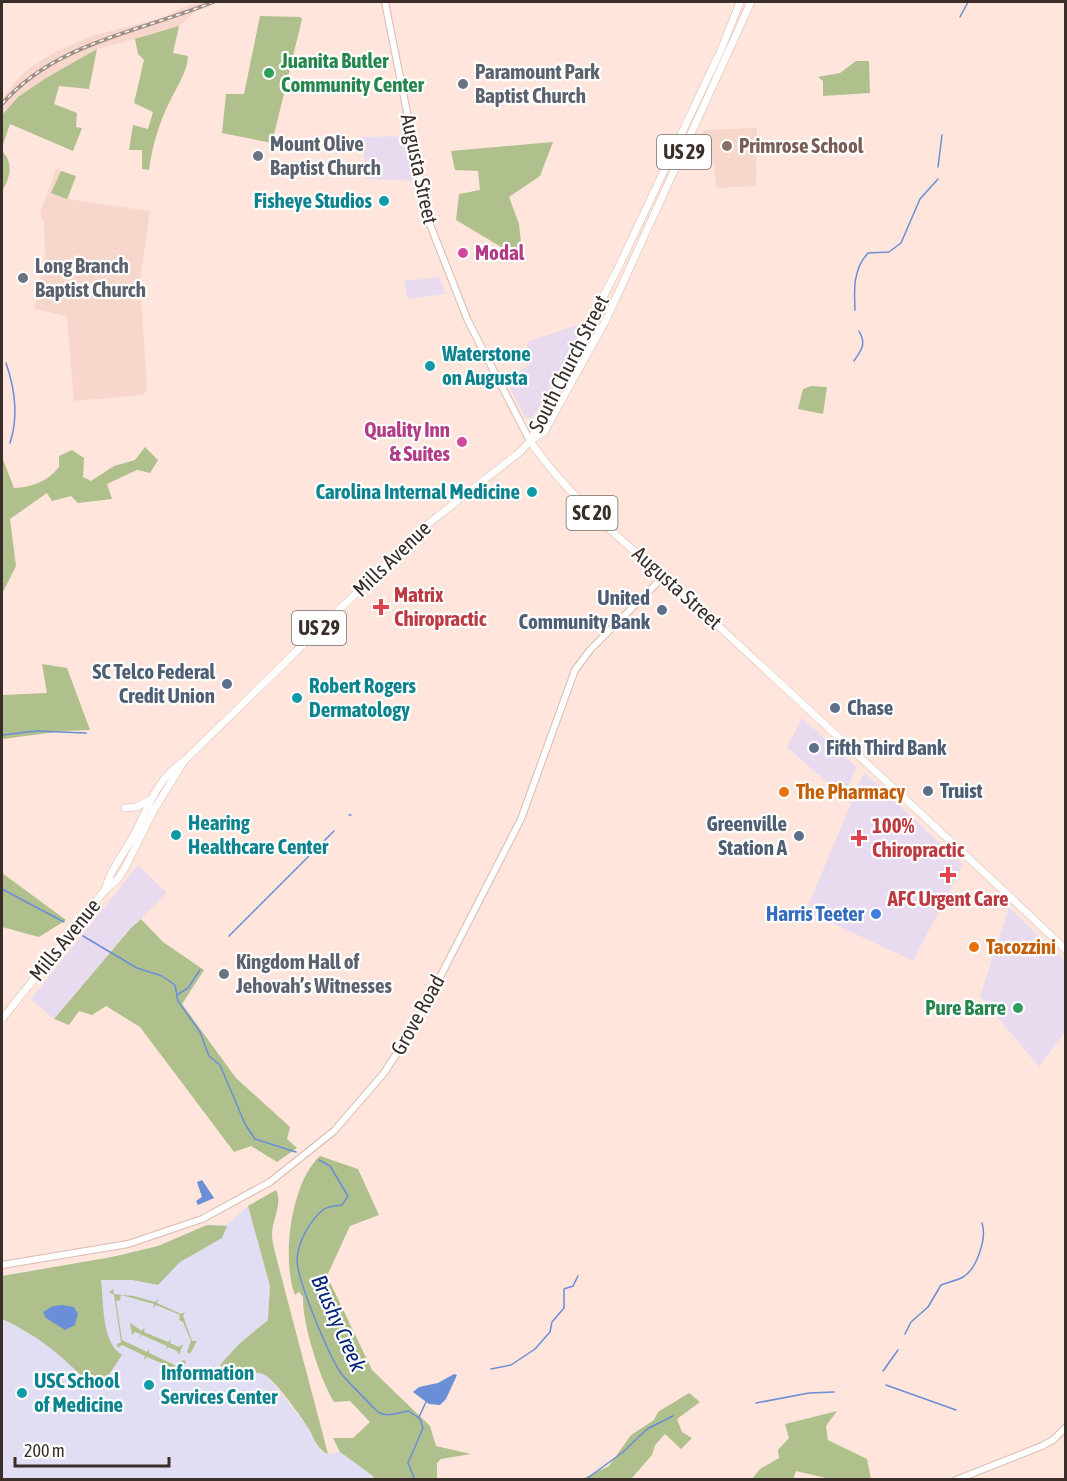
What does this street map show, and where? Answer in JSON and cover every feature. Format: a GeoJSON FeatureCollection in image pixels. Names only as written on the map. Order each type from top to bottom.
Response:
{"type":"FeatureCollection","features":[{"type":"Feature","properties":{"kind":"main road","name":"Augusta Street"},"geometry":{"type":"LineString","coordinates":[[385,2],[429,222],[468,321],[530,441],[569,491],[664,576],[1065,950]]}},
{"type":"Feature","properties":{"kind":"main road","name":"South Church Street"},"geometry":{"type":"LineString","coordinates":[[530,441],[620,264],[721,50],[740,2]]}},
{"type":"Feature","properties":{"kind":"main road","name":"South Church Street"},"geometry":{"type":"LineString","coordinates":[[530,441],[544,432],[606,320],[752,2]]}},
{"type":"Feature","properties":{"kind":"main road","name":"Mills Avenue"},"geometry":{"type":"LineString","coordinates":[[2,1019],[105,890],[117,880],[155,808],[184,761],[398,550],[445,508],[520,452],[530,441]]}},
{"type":"Feature","properties":{"kind":"main road","name":"Grove Road"},"geometry":{"type":"LineString","coordinates":[[2,1265],[128,1244],[202,1219],[270,1182],[334,1131],[384,1073],[417,1022],[521,819],[574,670],[598,641],[664,576]]}},
{"type":"Feature","properties":{"kind":"main road","name":"Mills Avenue"},"geometry":{"type":"LineString","coordinates":[[105,890],[109,875],[135,834],[150,800],[172,768],[184,761]]}},
{"type":"Feature","properties":{"kind":"main road"},"geometry":{"type":"LineString","coordinates":[[125,808],[136,807],[150,800]]}},
{"type":"Feature","properties":{"kind":"main road"},"geometry":{"type":"LineString","coordinates":[[956,1479],[1042,1446],[1053,1440],[1065,1427]]}},
{"type":"Feature","properties":{"kind":"shaded area"},"geometry":{"type":"Polygon","coordinates":[[[196,2],[219,2],[195,12],[179,26],[165,32],[97,49],[18,97],[2,115],[2,98],[25,71],[55,52],[95,35],[158,19],[196,2]]]}},
{"type":"Feature","properties":{"kind":"shaded area","name":"Primrose School"},"geometry":{"type":"Polygon","coordinates":[[[757,128],[756,186],[716,188],[714,163],[688,163],[705,130],[757,128]]]}},
{"type":"Feature","properties":{"kind":"shaded area"},"geometry":{"type":"Polygon","coordinates":[[[407,136],[416,181],[366,179],[362,137],[407,136]]]}},
{"type":"Feature","properties":{"kind":"shaded area"},"geometry":{"type":"Polygon","coordinates":[[[56,169],[76,176],[68,199],[150,211],[140,281],[147,389],[143,395],[74,401],[67,316],[34,309],[45,257],[44,223],[40,213],[56,169]]]}},
{"type":"Feature","properties":{"kind":"shaded area"},"geometry":{"type":"Polygon","coordinates":[[[439,277],[446,294],[408,299],[404,281],[439,277]]]}},
{"type":"Feature","properties":{"kind":"shaded area"},"geometry":{"type":"Polygon","coordinates":[[[574,326],[584,327],[533,418],[525,418],[506,380],[529,365],[527,342],[574,326]]]}},
{"type":"Feature","properties":{"kind":"shaded area"},"geometry":{"type":"Polygon","coordinates":[[[802,718],[857,767],[843,797],[787,747],[802,718]]]}},
{"type":"Feature","properties":{"kind":"shaded area"},"geometry":{"type":"Polygon","coordinates":[[[864,772],[963,865],[913,961],[806,911],[864,772]]]}},
{"type":"Feature","properties":{"kind":"shaded area"},"geometry":{"type":"Polygon","coordinates":[[[138,865],[167,893],[131,928],[54,1019],[31,999],[138,865]]]}},
{"type":"Feature","properties":{"kind":"shaded area"},"geometry":{"type":"Polygon","coordinates":[[[1009,907],[1065,962],[1065,1032],[1039,1067],[980,996],[1009,907]]]}},
{"type":"Feature","properties":{"kind":"shaded area"},"geometry":{"type":"Polygon","coordinates":[[[248,1206],[270,1286],[268,1320],[239,1344],[242,1374],[254,1372],[267,1375],[307,1426],[321,1451],[328,1454],[340,1452],[374,1479],[2,1480],[2,1276],[112,1257],[158,1246],[207,1225],[227,1225],[248,1206]]]}},
{"type":"Feature","properties":{"kind":"green space","name":"Juanita Butler Community Center"},"geometry":{"type":"Polygon","coordinates":[[[260,16],[300,17],[302,19],[272,143],[222,133],[226,94],[244,94],[260,16]]]}},
{"type":"Feature","properties":{"kind":"green space"},"geometry":{"type":"Polygon","coordinates":[[[179,26],[173,53],[188,56],[187,63],[161,121],[149,170],[142,169],[142,150],[129,150],[133,125],[148,129],[153,112],[134,103],[144,60],[138,54],[135,39],[179,26]]]}},
{"type":"Feature","properties":{"kind":"green space"},"geometry":{"type":"Polygon","coordinates":[[[97,49],[89,89],[59,86],[54,104],[77,113],[76,127],[82,128],[73,151],[10,124],[2,147],[2,115],[18,97],[97,49]]]}},
{"type":"Feature","properties":{"kind":"green space"},"geometry":{"type":"Polygon","coordinates":[[[856,61],[869,61],[870,93],[823,96],[823,81],[818,77],[840,73],[856,61]]]}},
{"type":"Feature","properties":{"kind":"green space"},"geometry":{"type":"Polygon","coordinates":[[[553,142],[540,176],[509,197],[519,224],[523,260],[456,220],[459,194],[480,190],[478,171],[455,170],[451,151],[553,142]]]}},
{"type":"Feature","properties":{"kind":"green space"},"geometry":{"type":"Polygon","coordinates":[[[2,151],[8,160],[10,171],[2,191],[2,151]]]}},
{"type":"Feature","properties":{"kind":"green space"},"geometry":{"type":"Polygon","coordinates":[[[61,171],[76,176],[67,199],[51,193],[61,171]]]}},
{"type":"Feature","properties":{"kind":"green space"},"geometry":{"type":"Polygon","coordinates":[[[811,386],[827,387],[823,414],[798,409],[803,389],[811,386]]]}},
{"type":"Feature","properties":{"kind":"green space"},"geometry":{"type":"Polygon","coordinates":[[[145,447],[158,460],[150,473],[137,470],[107,484],[112,499],[78,503],[71,496],[52,501],[47,493],[10,519],[16,566],[2,594],[2,457],[14,488],[33,485],[44,480],[59,467],[59,456],[72,450],[84,458],[83,477],[91,481],[114,466],[135,460],[145,447]]]}},
{"type":"Feature","properties":{"kind":"green space"},"geometry":{"type":"Polygon","coordinates":[[[42,664],[67,668],[90,730],[3,739],[2,778],[2,695],[47,693],[42,664]]]}},
{"type":"Feature","properties":{"kind":"green space"},"geometry":{"type":"Polygon","coordinates":[[[2,873],[66,920],[39,937],[2,927],[2,873]]]}},
{"type":"Feature","properties":{"kind":"green space"},"geometry":{"type":"Polygon","coordinates":[[[141,919],[163,942],[204,970],[182,1004],[236,1078],[290,1127],[287,1139],[297,1148],[277,1162],[251,1146],[234,1152],[140,1027],[106,1006],[92,1015],[79,1011],[69,1025],[54,1019],[141,919]]]}},
{"type":"Feature","properties":{"kind":"green space"},"geometry":{"type":"Polygon","coordinates":[[[320,1156],[358,1169],[379,1215],[350,1226],[327,1276],[372,1370],[430,1426],[436,1446],[471,1454],[441,1459],[437,1463],[437,1479],[374,1479],[340,1452],[333,1438],[353,1438],[370,1422],[350,1401],[334,1402],[313,1351],[305,1321],[303,1297],[299,1292],[295,1295],[291,1280],[289,1242],[291,1222],[302,1184],[310,1168],[320,1156]]]}},
{"type":"Feature","properties":{"kind":"green space"},"geometry":{"type":"Polygon","coordinates":[[[276,1190],[278,1206],[272,1229],[273,1245],[328,1454],[319,1447],[301,1417],[269,1378],[261,1373],[253,1373],[235,1380],[220,1365],[239,1344],[268,1320],[270,1286],[248,1206],[276,1190]]]}},
{"type":"Feature","properties":{"kind":"green space"},"geometry":{"type":"Polygon","coordinates":[[[207,1225],[227,1226],[222,1238],[180,1262],[158,1285],[132,1280],[101,1280],[107,1332],[115,1349],[122,1355],[102,1385],[91,1385],[49,1348],[27,1332],[2,1319],[2,1276],[112,1257],[158,1246],[207,1225]]]}},
{"type":"Feature","properties":{"kind":"green space"},"geometry":{"type":"Polygon","coordinates":[[[113,1289],[114,1294],[134,1296],[155,1302],[158,1299],[157,1303],[181,1314],[185,1312],[183,1316],[192,1341],[197,1341],[190,1354],[187,1352],[191,1341],[183,1322],[179,1320],[180,1315],[156,1305],[153,1308],[154,1304],[121,1295],[120,1300],[116,1301],[122,1340],[147,1352],[149,1349],[149,1353],[179,1367],[183,1360],[186,1361],[182,1375],[177,1375],[177,1370],[147,1357],[144,1360],[145,1356],[122,1345],[118,1348],[117,1344],[121,1342],[114,1295],[109,1292],[113,1289]]]}},
{"type":"Feature","properties":{"kind":"green space"},"geometry":{"type":"Polygon","coordinates":[[[130,1323],[142,1331],[145,1327],[144,1332],[168,1342],[171,1339],[170,1343],[179,1347],[183,1344],[179,1355],[177,1351],[168,1347],[166,1350],[167,1346],[142,1335],[139,1338],[141,1334],[135,1332],[132,1335],[130,1323]]]}},
{"type":"Feature","properties":{"kind":"green space"},"geometry":{"type":"Polygon","coordinates":[[[689,1393],[700,1402],[677,1419],[682,1432],[692,1438],[681,1449],[665,1434],[655,1445],[652,1455],[631,1479],[582,1479],[609,1466],[631,1435],[654,1420],[658,1412],[689,1393]]]}},
{"type":"Feature","properties":{"kind":"green space"},"geometry":{"type":"Polygon","coordinates":[[[837,1411],[826,1426],[828,1440],[867,1459],[871,1479],[830,1479],[796,1471],[793,1479],[752,1479],[760,1469],[779,1458],[778,1450],[789,1438],[785,1424],[837,1411]]]}},
{"type":"Feature","properties":{"kind":"water"},"geometry":{"type":"Polygon","coordinates":[[[202,1180],[214,1198],[198,1205],[196,1201],[202,1197],[197,1182],[202,1180]]]}},
{"type":"Feature","properties":{"kind":"water"},"geometry":{"type":"Polygon","coordinates":[[[53,1306],[74,1307],[78,1314],[75,1325],[65,1330],[46,1318],[43,1312],[53,1306]]]}},
{"type":"Feature","properties":{"kind":"water"},"geometry":{"type":"Polygon","coordinates":[[[454,1374],[457,1375],[446,1399],[440,1405],[429,1404],[413,1392],[419,1387],[438,1383],[454,1374]]]}},
{"type":"Feature","properties":{"kind":"waterway"},"geometry":{"type":"LineString","coordinates":[[960,17],[968,2]]}},
{"type":"Feature","properties":{"kind":"waterway"},"geometry":{"type":"LineString","coordinates":[[938,167],[942,135]]}},
{"type":"Feature","properties":{"kind":"waterway"},"geometry":{"type":"LineString","coordinates":[[855,310],[854,295],[857,273],[863,259],[868,253],[889,252],[901,243],[920,199],[938,179]]}},
{"type":"Feature","properties":{"kind":"waterway"},"geometry":{"type":"LineString","coordinates":[[854,361],[863,344],[859,331]]}},
{"type":"Feature","properties":{"kind":"waterway"},"geometry":{"type":"LineString","coordinates":[[6,363],[15,403],[10,443]]}},
{"type":"Feature","properties":{"kind":"waterway"},"geometry":{"type":"LineString","coordinates":[[2,735],[37,731],[86,733]]}},
{"type":"Feature","properties":{"kind":"waterway"},"geometry":{"type":"LineString","coordinates":[[229,936],[334,831]]}},
{"type":"Feature","properties":{"kind":"waterway","name":"Brushy Creek"},"geometry":{"type":"LineString","coordinates":[[2,889],[64,922]]}},
{"type":"Feature","properties":{"kind":"waterway","name":"Brushy Creek"},"geometry":{"type":"LineString","coordinates":[[83,936],[137,968],[162,976],[175,985],[178,1001],[200,1032],[209,1056],[220,1065],[245,1124],[255,1139],[296,1152]]}},
{"type":"Feature","properties":{"kind":"waterway"},"geometry":{"type":"LineString","coordinates":[[177,995],[188,988],[200,970]]}},
{"type":"Feature","properties":{"kind":"waterway","name":"Brushy Creek"},"geometry":{"type":"LineString","coordinates":[[319,1160],[330,1166],[348,1196],[342,1205],[324,1209],[305,1232],[297,1261],[302,1285],[321,1334],[342,1375],[378,1412],[390,1415],[409,1411],[420,1419],[423,1428],[408,1463],[415,1480]]}},
{"type":"Feature","properties":{"kind":"waterway"},"geometry":{"type":"LineString","coordinates":[[905,1334],[911,1322],[928,1307],[941,1285],[958,1280],[973,1267],[982,1245],[982,1223]]}},
{"type":"Feature","properties":{"kind":"waterway"},"geometry":{"type":"LineString","coordinates":[[491,1369],[511,1365],[535,1349],[550,1332],[552,1322],[564,1308],[564,1289],[573,1286],[578,1276]]}},
{"type":"Feature","properties":{"kind":"waterway"},"geometry":{"type":"LineString","coordinates":[[883,1371],[898,1350]]}},
{"type":"Feature","properties":{"kind":"waterway"},"geometry":{"type":"LineString","coordinates":[[886,1385],[956,1410]]}},
{"type":"Feature","properties":{"kind":"waterway"},"geometry":{"type":"LineString","coordinates":[[756,1403],[809,1393],[834,1392]]}},
{"type":"Feature","properties":{"kind":"waterway"},"geometry":{"type":"LineString","coordinates":[[419,1417],[426,1402]]}},
{"type":"Feature","properties":{"kind":"waterway"},"geometry":{"type":"LineString","coordinates":[[585,1480],[623,1452],[647,1429],[673,1416]]}},
{"type":"Feature","properties":{"kind":"railway"},"geometry":{"type":"LineString","coordinates":[[2,104],[24,83],[47,66],[73,52],[213,2]]}},
{"type":"Feature","properties":{"kind":"place","name":"Juanita Butler Community Center"},"geometry":{"type":"Point","coordinates":[269,73]}},
{"type":"Feature","properties":{"kind":"place","name":"Paramount Park Baptist Church"},"geometry":{"type":"Point","coordinates":[463,84]}},
{"type":"Feature","properties":{"kind":"place","name":"Primrose School"},"geometry":{"type":"Point","coordinates":[727,146]}},
{"type":"Feature","properties":{"kind":"place","name":"Mount Olive Baptist Church"},"geometry":{"type":"Point","coordinates":[258,156]}},
{"type":"Feature","properties":{"kind":"place","name":"Fisheye Studios"},"geometry":{"type":"Point","coordinates":[384,201]}},
{"type":"Feature","properties":{"kind":"place","name":"Modal"},"geometry":{"type":"Point","coordinates":[463,253]}},
{"type":"Feature","properties":{"kind":"place","name":"Long Branch Baptist Church"},"geometry":{"type":"Point","coordinates":[23,278]}},
{"type":"Feature","properties":{"kind":"place","name":"Waterstone on Augusta"},"geometry":{"type":"Point","coordinates":[430,366]}},
{"type":"Feature","properties":{"kind":"place","name":"Quality Inn & Suites"},"geometry":{"type":"Point","coordinates":[462,442]}},
{"type":"Feature","properties":{"kind":"place","name":"Carolina Internal Medicine"},"geometry":{"type":"Point","coordinates":[532,492]}},
{"type":"Feature","properties":{"kind":"place","name":"Matrix Chiropractic"},"geometry":{"type":"Point","coordinates":[381,607]}},
{"type":"Feature","properties":{"kind":"place","name":"United Community Bank"},"geometry":{"type":"Point","coordinates":[662,610]}},
{"type":"Feature","properties":{"kind":"place","name":"SC Telco Federal Credit Union"},"geometry":{"type":"Point","coordinates":[227,684]}},
{"type":"Feature","properties":{"kind":"place","name":"Robert Rogers Dermatology"},"geometry":{"type":"Point","coordinates":[297,698]}},
{"type":"Feature","properties":{"kind":"place","name":"Chase"},"geometry":{"type":"Point","coordinates":[835,708]}},
{"type":"Feature","properties":{"kind":"place","name":"Fifth Third Bank"},"geometry":{"type":"Point","coordinates":[814,748]}},
{"type":"Feature","properties":{"kind":"place","name":"Truist"},"geometry":{"type":"Point","coordinates":[928,791]}},
{"type":"Feature","properties":{"kind":"place","name":"The Pharmacy"},"geometry":{"type":"Point","coordinates":[784,792]}},
{"type":"Feature","properties":{"kind":"place","name":"Hearing Healthcare Center"},"geometry":{"type":"Point","coordinates":[176,835]}},
{"type":"Feature","properties":{"kind":"place","name":"Greenville Station A"},"geometry":{"type":"Point","coordinates":[799,836]}},
{"type":"Feature","properties":{"kind":"place","name":"100% Chiropractic"},"geometry":{"type":"Point","coordinates":[859,838]}},
{"type":"Feature","properties":{"kind":"place","name":"AFC Urgent Care"},"geometry":{"type":"Point","coordinates":[948,875]}},
{"type":"Feature","properties":{"kind":"place","name":"Harris Teeter"},"geometry":{"type":"Point","coordinates":[876,914]}},
{"type":"Feature","properties":{"kind":"place","name":"Tacozzini"},"geometry":{"type":"Point","coordinates":[974,947]}},
{"type":"Feature","properties":{"kind":"place","name":"Kingdom Hall of Jehovah’s Witnesses"},"geometry":{"type":"Point","coordinates":[224,974]}},
{"type":"Feature","properties":{"kind":"place","name":"Pure Barre"},"geometry":{"type":"Point","coordinates":[1018,1008]}},
{"type":"Feature","properties":{"kind":"place","name":"Information Services Center"},"geometry":{"type":"Point","coordinates":[149,1385]}},
{"type":"Feature","properties":{"kind":"place","name":"USC School of Medicine"},"geometry":{"type":"Point","coordinates":[22,1393]}}]}
